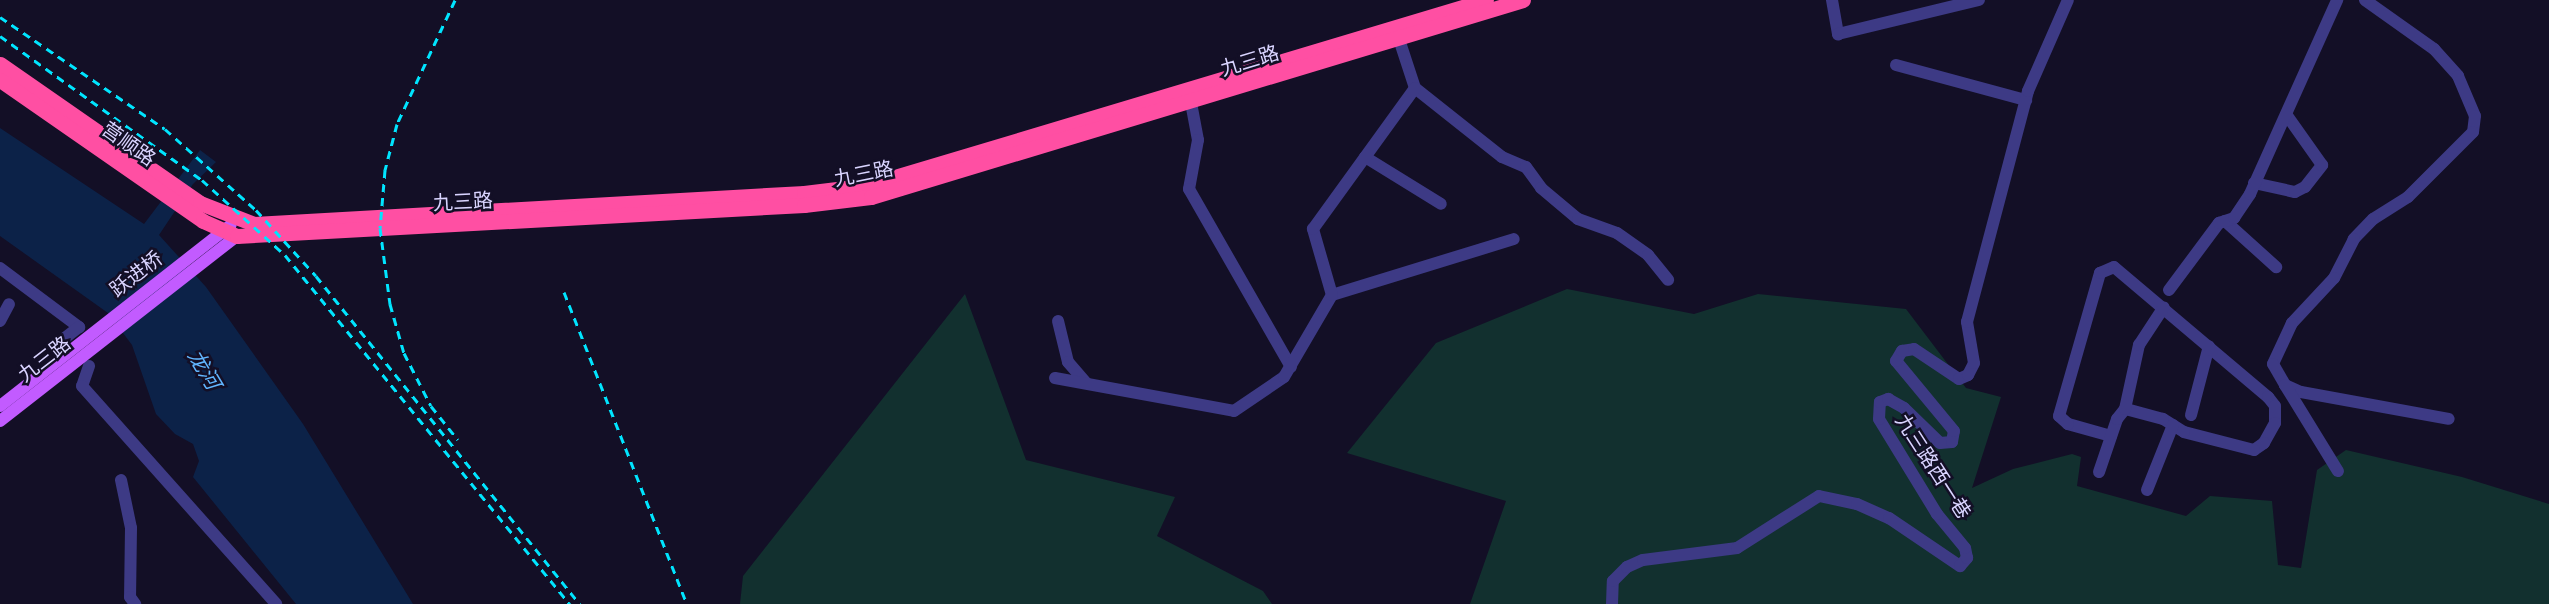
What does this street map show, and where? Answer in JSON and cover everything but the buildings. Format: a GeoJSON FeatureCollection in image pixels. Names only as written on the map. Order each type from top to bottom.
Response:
{"type":"FeatureCollection","features":[{"type":"Feature","properties":{"kind":"highway","name":"九三路"},"geometry":{"type":"LineString","coordinates":[[1397,33],[1486,0]]}},
{"type":"Feature","properties":{"kind":"highway","name":"九三路"},"geometry":{"type":"LineString","coordinates":[[233,229],[254,224],[847,189],[1190,95],[1397,33],[1523,0]]}},
{"type":"Feature","properties":{"kind":"highway","name":"营顺路"},"geometry":{"type":"LineString","coordinates":[[0,64],[166,188]]}},
{"type":"Feature","properties":{"kind":"highway","name":"营顺路"},"geometry":{"type":"LineString","coordinates":[[0,80],[184,200],[233,229]]}},
{"type":"Feature","properties":{"kind":"main road","name":"跃进桥"},"geometry":{"type":"LineString","coordinates":[[111,327],[233,229]]}},
{"type":"Feature","properties":{"kind":"main road","name":"九三路"},"geometry":{"type":"LineString","coordinates":[[0,406],[111,327]]}},
{"type":"Feature","properties":{"kind":"main road","name":"九三路"},"geometry":{"type":"LineString","coordinates":[[0,421],[111,327]]}},
{"type":"Feature","properties":{"kind":"street"},"geometry":{"type":"LineString","coordinates":[[1832,0],[1838,34],[1979,0]]}},
{"type":"Feature","properties":{"kind":"street","name":"九三路西一巷"},"geometry":{"type":"LineString","coordinates":[[1612,604],[1613,581],[1627,567],[1643,560],[1737,548],[1819,496],[1857,504],[1890,518],[1960,566],[1966,558],[1965,548],[1937,514],[1879,419],[1880,402],[1888,399],[1940,443],[1952,442],[1954,431],[1896,361],[1902,351],[1914,349],[1959,379],[1968,375],[1974,356],[1967,322],[2026,100],[2068,0]]}},
{"type":"Feature","properties":{"kind":"street"},"geometry":{"type":"LineString","coordinates":[[2169,290],[2219,223],[2234,218],[2254,183],[2337,0]]}},
{"type":"Feature","properties":{"kind":"street"},"geometry":{"type":"LineString","coordinates":[[2338,471],[2285,385],[2275,374],[2276,348],[2292,323],[2334,278],[2354,239],[2373,219],[2408,197],[2473,132],[2475,116],[2458,76],[2434,49],[2365,0]]}},
{"type":"Feature","properties":{"kind":"street"},"geometry":{"type":"LineString","coordinates":[[1397,33],[1414,88],[1502,157],[1526,167],[1541,188],[1578,219],[1617,233],[1648,255],[1668,280]]}},
{"type":"Feature","properties":{"kind":"street"},"geometry":{"type":"LineString","coordinates":[[1896,65],[2026,100]]}},
{"type":"Feature","properties":{"kind":"street"},"geometry":{"type":"LineString","coordinates":[[1332,295],[1313,229],[1414,88]]}},
{"type":"Feature","properties":{"kind":"street"},"geometry":{"type":"LineString","coordinates":[[1190,95],[1198,140],[1189,178],[1191,195],[1292,367]]}},
{"type":"Feature","properties":{"kind":"street"},"geometry":{"type":"LineString","coordinates":[[2254,183],[2295,192],[2305,187],[2322,165],[2286,114]]}},
{"type":"Feature","properties":{"kind":"street"},"geometry":{"type":"LineString","coordinates":[[1365,157],[1440,204]]}},
{"type":"Feature","properties":{"kind":"street"},"geometry":{"type":"LineString","coordinates":[[2225,221],[2276,267]]}},
{"type":"Feature","properties":{"kind":"street"},"geometry":{"type":"LineString","coordinates":[[1055,378],[1234,411],[1284,377],[1292,367],[1332,295],[1514,239]]}},
{"type":"Feature","properties":{"kind":"street"},"geometry":{"type":"LineString","coordinates":[[2111,436],[2068,424],[2059,416],[2100,273],[2114,267],[2124,272],[2274,406]]}},
{"type":"Feature","properties":{"kind":"street"},"geometry":{"type":"LineString","coordinates":[[0,268],[79,327],[64,338]]}},
{"type":"Feature","properties":{"kind":"street"},"geometry":{"type":"LineString","coordinates":[[0,321],[9,304]]}},
{"type":"Feature","properties":{"kind":"street"},"geometry":{"type":"LineString","coordinates":[[2099,472],[2111,436],[2125,409],[2139,344],[2164,307]]}},
{"type":"Feature","properties":{"kind":"street"},"geometry":{"type":"LineString","coordinates":[[1058,321],[1068,362],[1086,383]]}},
{"type":"Feature","properties":{"kind":"street"},"geometry":{"type":"LineString","coordinates":[[2191,416],[2209,346]]}},
{"type":"Feature","properties":{"kind":"street"},"geometry":{"type":"LineString","coordinates":[[89,366],[82,386],[276,604]]}},
{"type":"Feature","properties":{"kind":"street"},"geometry":{"type":"LineString","coordinates":[[2285,385],[2301,392],[2449,419]]}},
{"type":"Feature","properties":{"kind":"street"},"geometry":{"type":"LineString","coordinates":[[2274,406],[2294,399]]}},
{"type":"Feature","properties":{"kind":"street"},"geometry":{"type":"LineString","coordinates":[[2125,409],[2254,450],[2271,434],[2274,406]]}},
{"type":"Feature","properties":{"kind":"street"},"geometry":{"type":"LineString","coordinates":[[2147,490],[2172,425]]}},
{"type":"Feature","properties":{"kind":"street"},"geometry":{"type":"LineString","coordinates":[[121,480],[131,528],[130,597],[135,604]]}},
{"type":"Feature","properties":{"kind":"green space"},"geometry":{"type":"Polygon","coordinates":[[[1567,289],[1694,314],[1758,294],[1906,309],[1966,388],[2001,397],[1972,488],[2013,469],[2072,454],[2081,457],[2077,486],[2186,516],[2210,496],[2272,501],[2278,565],[2301,568],[2317,470],[2346,450],[2462,477],[2549,504],[2549,604],[1470,604],[1506,501],[1347,453],[1436,343],[1567,289]]]}},
{"type":"Feature","properties":{"kind":"green space"},"geometry":{"type":"Polygon","coordinates":[[[965,294],[1026,460],[1175,497],[1157,536],[1263,591],[1272,604],[740,604],[743,576],[965,294]]]}},
{"type":"Feature","properties":{"kind":"water","name":"龙河"},"geometry":{"type":"Polygon","coordinates":[[[0,128],[144,224],[200,150],[216,162],[193,184],[159,235],[206,287],[303,424],[413,604],[296,604],[193,477],[199,461],[193,444],[175,434],[156,414],[132,345],[108,313],[0,236],[0,128]]]}},
{"type":"Feature","properties":{"kind":"railway"},"geometry":{"type":"LineString","coordinates":[[455,0],[397,124],[385,170],[380,228],[390,304],[404,353],[431,406],[458,440]]}},
{"type":"Feature","properties":{"kind":"railway"},"geometry":{"type":"LineString","coordinates":[[0,17],[165,129],[256,210],[316,276],[580,604]]}},
{"type":"Feature","properties":{"kind":"railway"},"geometry":{"type":"LineString","coordinates":[[0,36],[202,180],[285,255],[570,604]]}},
{"type":"Feature","properties":{"kind":"railway"},"geometry":{"type":"LineString","coordinates":[[564,292],[687,604]]}}]}
